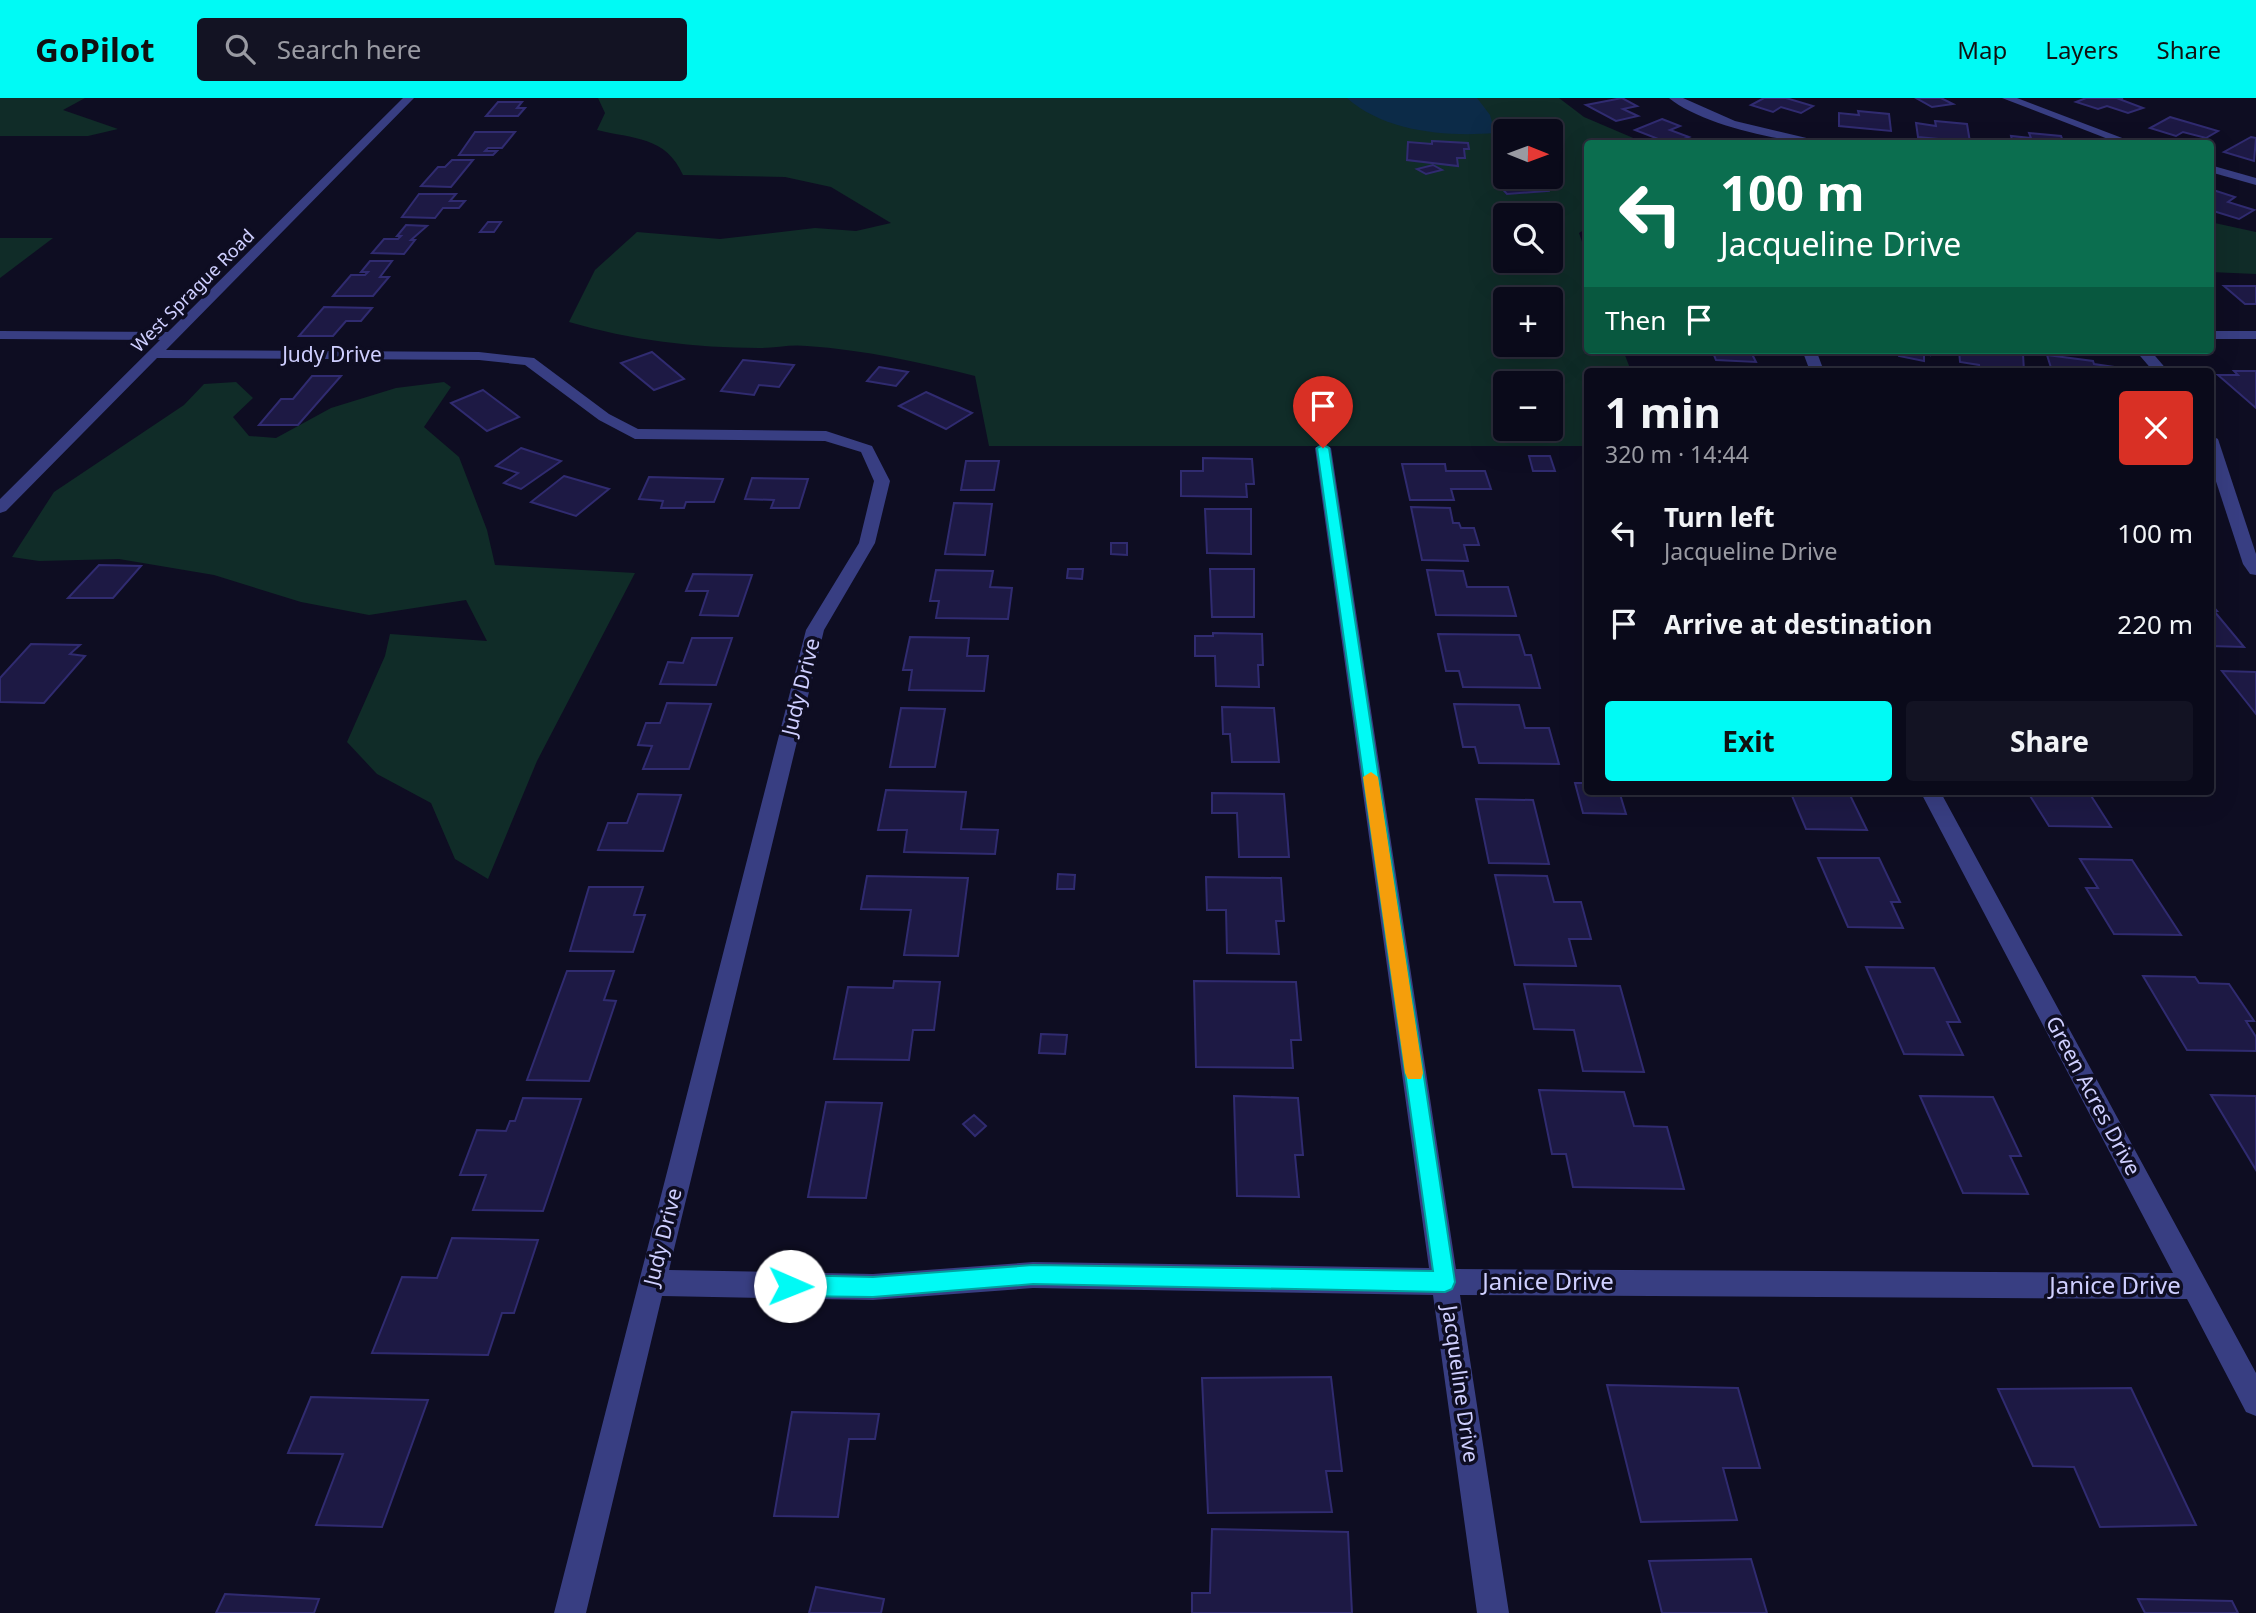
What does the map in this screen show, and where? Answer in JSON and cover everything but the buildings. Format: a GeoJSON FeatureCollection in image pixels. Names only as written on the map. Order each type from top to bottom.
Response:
{"type":"FeatureCollection","features":[{"type":"Feature","properties":{"kind":"street","name":"West Sprague Road"},"geometry":{"type":"LineString","coordinates":[[0,508],[409,98]]}},
{"type":"Feature","properties":{"kind":"street"},"geometry":{"type":"LineString","coordinates":[[1674,98],[1732,124],[1808,140]]}},
{"type":"Feature","properties":{"kind":"street"},"geometry":{"type":"LineString","coordinates":[[2007,98],[2122,140]]}},
{"type":"Feature","properties":{"kind":"street"},"geometry":{"type":"LineString","coordinates":[[2214,170],[2256,182]]}},
{"type":"Feature","properties":{"kind":"street"},"geometry":{"type":"LineString","coordinates":[[0,335],[172,336]]}},
{"type":"Feature","properties":{"kind":"street"},"geometry":{"type":"LineString","coordinates":[[2214,335],[2256,335]]}},
{"type":"Feature","properties":{"kind":"street","name":"Judy Drive"},"geometry":{"type":"LineString","coordinates":[[155,354],[479,356],[529,361],[604,416],[635,434],[826,436],[867,449],[882,481],[867,543],[815,630],[570,1613]]}},
{"type":"Feature","properties":{"kind":"street"},"geometry":{"type":"LineString","coordinates":[[2146,354],[2158,368]]}},
{"type":"Feature","properties":{"kind":"street","name":"Jacqueline Drive"},"geometry":{"type":"LineString","coordinates":[[1323,448],[1493,1613]]}},
{"type":"Feature","properties":{"kind":"street"},"geometry":{"type":"LineString","coordinates":[[2214,452],[2250,564],[2256,570]]}},
{"type":"Feature","properties":{"kind":"street","name":"Green Acres Drive"},"geometry":{"type":"LineString","coordinates":[[1932,795],[2256,1402]]}},
{"type":"Feature","properties":{"kind":"street","name":"Janice Drive"},"geometry":{"type":"LineString","coordinates":[[651,1283],[873,1287],[1033,1275],[1445,1282],[2194,1286]]}},
{"type":"Feature","properties":{"kind":"green space"},"geometry":{"type":"Polygon","coordinates":[[[0,98],[85,98],[63,110],[118,129],[88,136],[0,136],[0,98]]]}},
{"type":"Feature","properties":{"kind":"green space"},"geometry":{"type":"Polygon","coordinates":[[[598,98],[1559,98],[1584,117],[1638,140],[1584,140],[1584,230],[1579,233],[1584,247],[1584,354],[1625,354],[1630,368],[1584,368],[1584,446],[989,446],[975,376],[850,350],[801,346],[759,348],[687,345],[615,334],[569,322],[595,270],[637,232],[720,239],[815,228],[856,231],[891,223],[831,187],[785,177],[683,175],[667,153],[658,146],[636,138],[597,130],[605,113],[598,98]]]}},
{"type":"Feature","properties":{"kind":"green space"},"geometry":{"type":"Polygon","coordinates":[[[2214,223],[2256,232],[2256,274],[2214,272],[2214,223]]]}},
{"type":"Feature","properties":{"kind":"green space"},"geometry":{"type":"Polygon","coordinates":[[[0,238],[53,238],[0,278],[0,238]]]}},
{"type":"Feature","properties":{"kind":"green space"},"geometry":{"type":"Polygon","coordinates":[[[236,382],[253,398],[233,417],[249,436],[276,438],[331,408],[396,388],[444,382],[451,387],[424,427],[459,457],[487,530],[495,565],[635,573],[537,761],[488,879],[455,859],[431,803],[377,774],[347,742],[385,656],[390,634],[487,641],[466,600],[369,615],[301,602],[214,575],[119,559],[39,561],[12,557],[54,492],[184,405],[204,384],[236,382]]]}},
{"type":"Feature","properties":{"kind":"water"},"geometry":{"type":"Polygon","coordinates":[[[1347,98],[1477,98],[1490,115],[1493,133],[1457,134],[1417,130],[1379,118],[1347,98]]]}},
{"type":"Feature","properties":{"kind":"slow traffic"},"geometry":{"type":"LineString","coordinates":[[1371,777],[1414,1073]]}},
{"type":"Feature","properties":{"kind":"route"},"geometry":{"type":"LineString","coordinates":[[790,1286],[873,1287],[1033,1275],[1445,1282],[1323,448]]}}]}
